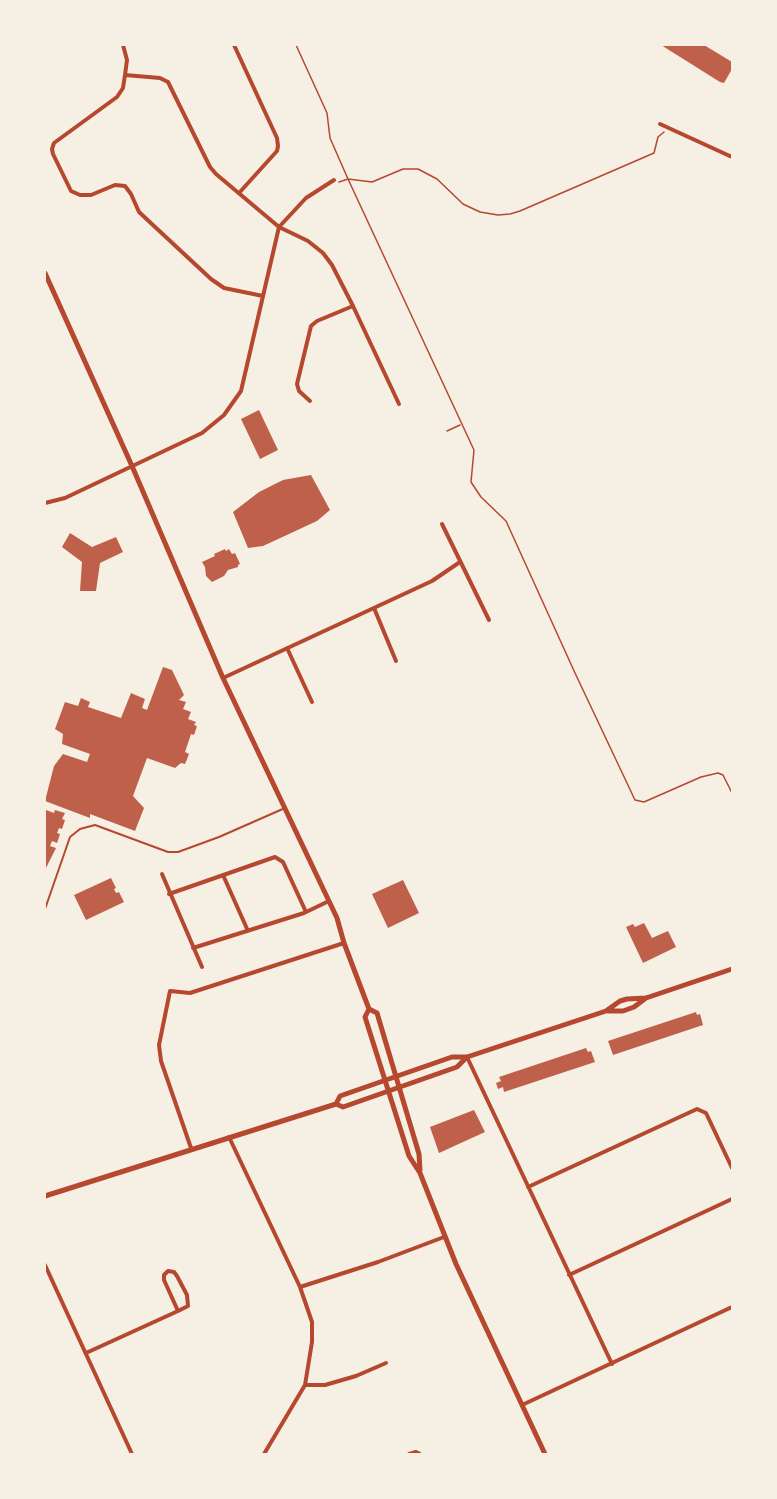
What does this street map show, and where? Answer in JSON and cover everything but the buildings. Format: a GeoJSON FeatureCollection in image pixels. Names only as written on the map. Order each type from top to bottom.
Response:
{"type":"FeatureCollection","features":[{"type":"Feature","properties":{"kind":"main road"},"geometry":{"type":"LineString","coordinates":[[45,273],[132,466],[222,678],[337,918],[369,1009],[377,1013],[418,1154],[420,1173]]}},
{"type":"Feature","properties":{"kind":"main road"},"geometry":{"type":"LineString","coordinates":[[336,1104],[340,1096],[396,1076],[452,1057],[467,1057],[606,1011],[620,1001],[646,998],[732,969]]}},
{"type":"Feature","properties":{"kind":"main road"},"geometry":{"type":"LineString","coordinates":[[606,1011],[622,1011],[634,1007],[646,998]]}},
{"type":"Feature","properties":{"kind":"main road"},"geometry":{"type":"LineString","coordinates":[[369,1009],[365,1017],[409,1156],[420,1173],[444,1237],[545,1454]]}},
{"type":"Feature","properties":{"kind":"main road"},"geometry":{"type":"LineString","coordinates":[[45,1196],[336,1104],[343,1107],[457,1067],[467,1057]]}},
{"type":"Feature","properties":{"kind":"street"},"geometry":{"type":"LineString","coordinates":[[123,45],[127,60],[123,88],[117,97],[54,142],[53,154],[71,191],[80,195],[91,195],[115,185],[125,186],[139,212],[211,279],[224,288],[263,296]]}},
{"type":"Feature","properties":{"kind":"street"},"geometry":{"type":"LineString","coordinates":[[234,45],[277,138],[278,146],[277,151],[239,193]]}},
{"type":"Feature","properties":{"kind":"street"},"geometry":{"type":"LineString","coordinates":[[125,75],[160,78],[168,82],[210,167],[279,227],[308,241],[323,253],[332,265],[353,306],[399,404]]}},
{"type":"Feature","properties":{"kind":"street"},"geometry":{"type":"LineString","coordinates":[[660,124],[732,157]]}},
{"type":"Feature","properties":{"kind":"street"},"geometry":{"type":"LineString","coordinates":[[45,503],[61,500],[202,433],[225,414],[241,391],[279,227],[306,198],[334,180]]}},
{"type":"Feature","properties":{"kind":"street"},"geometry":{"type":"LineString","coordinates":[[310,401],[299,391],[297,384],[311,326],[317,321],[353,306]]}},
{"type":"Feature","properties":{"kind":"street"},"geometry":{"type":"LineString","coordinates":[[442,524],[489,620]]}},
{"type":"Feature","properties":{"kind":"street"},"geometry":{"type":"LineString","coordinates":[[222,678],[432,581],[460,561]]}},
{"type":"Feature","properties":{"kind":"street"},"geometry":{"type":"LineString","coordinates":[[374,608],[396,661]]}},
{"type":"Feature","properties":{"kind":"street"},"geometry":{"type":"LineString","coordinates":[[287,648],[312,702]]}},
{"type":"Feature","properties":{"kind":"street"},"geometry":{"type":"LineString","coordinates":[[169,894],[274,857],[284,862],[306,912]]}},
{"type":"Feature","properties":{"kind":"street"},"geometry":{"type":"LineString","coordinates":[[162,874],[201,967]]}},
{"type":"Feature","properties":{"kind":"street"},"geometry":{"type":"LineString","coordinates":[[223,875],[248,931]]}},
{"type":"Feature","properties":{"kind":"street"},"geometry":{"type":"LineString","coordinates":[[193,948],[306,912],[329,901]]}},
{"type":"Feature","properties":{"kind":"street"},"geometry":{"type":"LineString","coordinates":[[191,1148],[161,1060],[159,1040],[170,991],[190,993],[344,943]]}},
{"type":"Feature","properties":{"kind":"street"},"geometry":{"type":"LineString","coordinates":[[467,1057],[612,1364]]}},
{"type":"Feature","properties":{"kind":"street"},"geometry":{"type":"LineString","coordinates":[[528,1187],[697,1109],[706,1113],[732,1168]]}},
{"type":"Feature","properties":{"kind":"street"},"geometry":{"type":"LineString","coordinates":[[229,1137],[300,1287],[312,1322],[312,1342],[305,1385],[264,1454]]}},
{"type":"Feature","properties":{"kind":"street"},"geometry":{"type":"LineString","coordinates":[[569,1275],[732,1199]]}},
{"type":"Feature","properties":{"kind":"street"},"geometry":{"type":"LineString","coordinates":[[300,1287],[378,1262],[444,1237]]}},
{"type":"Feature","properties":{"kind":"street"},"geometry":{"type":"LineString","coordinates":[[45,1265],[132,1454]]}},
{"type":"Feature","properties":{"kind":"street"},"geometry":{"type":"LineString","coordinates":[[86,1353],[178,1311],[188,1306],[187,1295],[174,1272],[168,1271],[164,1275],[164,1280],[178,1311]]}},
{"type":"Feature","properties":{"kind":"street"},"geometry":{"type":"LineString","coordinates":[[522,1405],[732,1307]]}},
{"type":"Feature","properties":{"kind":"street"},"geometry":{"type":"LineString","coordinates":[[305,1385],[325,1385],[386,1364]]}},
{"type":"Feature","properties":{"kind":"street"},"geometry":{"type":"LineString","coordinates":[[409,1454],[416,1452],[420,1454]]}},
{"type":"Feature","properties":{"kind":"lane"},"geometry":{"type":"LineString","coordinates":[[45,909],[70,837],[80,829],[95,825],[168,852],[178,852],[285,808]]}},
{"type":"Feature","properties":{"kind":"path"},"geometry":{"type":"LineString","coordinates":[[296,45],[327,113],[330,138],[348,179],[474,450],[475,461],[470,475],[474,488],[506,521],[574,673],[635,800],[644,802],[701,777],[718,773],[723,775],[732,793]]}},
{"type":"Feature","properties":{"kind":"path"},"geometry":{"type":"LineString","coordinates":[[334,180],[372,182],[403,169],[418,169],[437,179],[463,204],[480,212],[510,214],[654,153],[659,135],[670,129]]}},
{"type":"Feature","properties":{"kind":"path"},"geometry":{"type":"LineString","coordinates":[[447,431],[461,425]]}}]}
